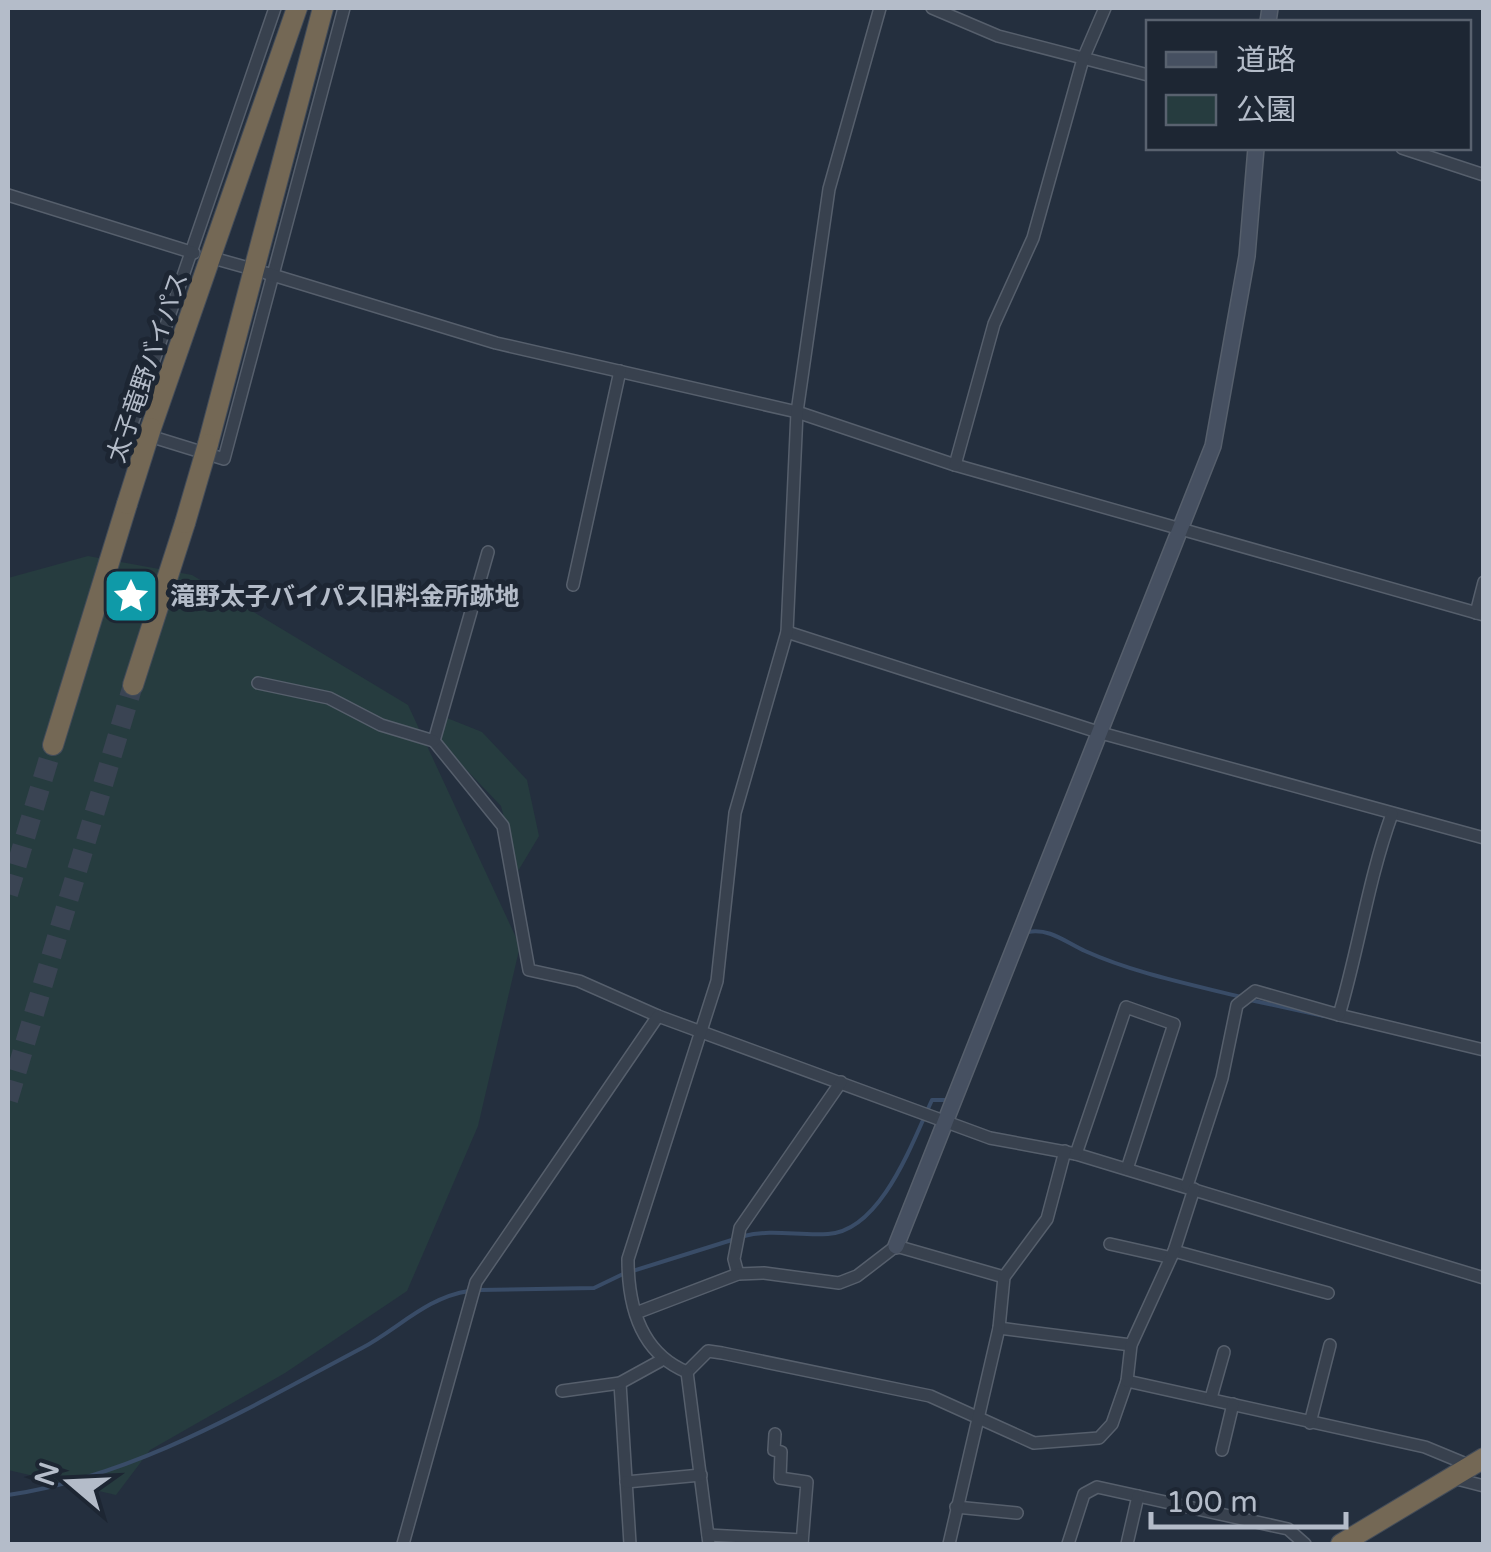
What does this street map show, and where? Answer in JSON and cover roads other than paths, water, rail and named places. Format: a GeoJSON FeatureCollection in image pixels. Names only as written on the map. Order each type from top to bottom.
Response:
{"type":"FeatureCollection","features":[{"type":"Feature","properties":{"kind":"highway","name":"太子竜野バイパス"},"geometry":{"type":"LineString","coordinates":[[53,745],[151,428],[296,8]]}},
{"type":"Feature","properties":{"kind":"highway"},"geometry":{"type":"LineString","coordinates":[[133,685],[208,444],[323,8]]}},
{"type":"Feature","properties":{"kind":"highway"},"geometry":{"type":"LineString","coordinates":[[1340,1544],[1477,1462]]}},
{"type":"Feature","properties":{"kind":"street"},"geometry":{"type":"LineString","coordinates":[[275,8],[195,253],[130,430],[224,459],[270,274],[344,8]]}},
{"type":"Feature","properties":{"kind":"street"},"geometry":{"type":"LineString","coordinates":[[687,1372],[660,1361],[636,1314],[628,1276],[633,1237],[717,981],[735,813],[787,632],[797,412],[829,189],[880,8]]}},
{"type":"Feature","properties":{"kind":"street"},"geometry":{"type":"LineString","coordinates":[[932,8],[998,36],[1146,75]]}},
{"type":"Feature","properties":{"kind":"street"},"geometry":{"type":"LineString","coordinates":[[955,465],[994,324],[1033,238],[1083,60],[1105,8]]}},
{"type":"Feature","properties":{"kind":"street"},"geometry":{"type":"LineString","coordinates":[[636,1314],[738,1274],[764,1272],[840,1283],[857,1276],[896,1246],[1213,446],[1234,348],[1256,150]]}},
{"type":"Feature","properties":{"kind":"street"},"geometry":{"type":"LineString","coordinates":[[1408,150],[1484,176]]}},
{"type":"Feature","properties":{"kind":"street"},"geometry":{"type":"LineString","coordinates":[[8,195],[195,253]]}},
{"type":"Feature","properties":{"kind":"street"},"geometry":{"type":"LineString","coordinates":[[220,260],[245,268]]}},
{"type":"Feature","properties":{"kind":"street"},"geometry":{"type":"LineString","coordinates":[[270,274],[496,343],[797,412],[955,465],[1480,614],[1484,582]]}},
{"type":"Feature","properties":{"kind":"street"},"geometry":{"type":"LineString","coordinates":[[573,585],[620,372]]}},
{"type":"Feature","properties":{"kind":"street"},"geometry":{"type":"LineString","coordinates":[[434,741],[488,552]]}},
{"type":"Feature","properties":{"kind":"street"},"geometry":{"type":"LineString","coordinates":[[787,632],[1101,733],[1484,838]]}},
{"type":"Feature","properties":{"kind":"street"},"geometry":{"type":"LineString","coordinates":[[258,684],[330,698],[381,725],[434,741],[503,826],[530,970],[579,982],[658,1016],[990,1138],[1071,1152],[1484,1278]]}},
{"type":"Feature","properties":{"kind":"street"},"geometry":{"type":"LineString","coordinates":[[1339,1015],[1358,954],[1372,874],[1392,814]]}},
{"type":"Feature","properties":{"kind":"street"},"geometry":{"type":"LineString","coordinates":[[687,1372],[708,1350],[930,1396],[1034,1443],[1099,1438],[1112,1424],[1127,1381],[1131,1344],[1171,1254],[1222,1078],[1237,1005],[1255,991],[1484,1050]]}},
{"type":"Feature","properties":{"kind":"street"},"geometry":{"type":"LineString","coordinates":[[949,1544],[975,1417],[999,1328],[1004,1278],[1046,1219],[1126,1007],[1174,1024],[1127,1169]]}},
{"type":"Feature","properties":{"kind":"street"},"geometry":{"type":"LineString","coordinates":[[403,1544],[476,1282],[658,1016]]}},
{"type":"Feature","properties":{"kind":"street"},"geometry":{"type":"LineString","coordinates":[[738,1274],[734,1259],[740,1228],[840,1082]]}},
{"type":"Feature","properties":{"kind":"street"},"geometry":{"type":"LineString","coordinates":[[1110,1244],[1171,1254],[1328,1293]]}},
{"type":"Feature","properties":{"kind":"street"},"geometry":{"type":"LineString","coordinates":[[896,1246],[918,1249],[1004,1278]]}},
{"type":"Feature","properties":{"kind":"street"},"geometry":{"type":"LineString","coordinates":[[999,1328],[1131,1344]]}},
{"type":"Feature","properties":{"kind":"street"},"geometry":{"type":"LineString","coordinates":[[1310,1424],[1330,1345]]}},
{"type":"Feature","properties":{"kind":"street"},"geometry":{"type":"LineString","coordinates":[[1211,1398],[1224,1352]]}},
{"type":"Feature","properties":{"kind":"street"},"geometry":{"type":"LineString","coordinates":[[562,1391],[620,1384],[660,1361]]}},
{"type":"Feature","properties":{"kind":"street"},"geometry":{"type":"LineString","coordinates":[[687,1372],[709,1540],[802,1542],[807,1482],[780,1478],[781,1452],[774,1450],[775,1434]]}},
{"type":"Feature","properties":{"kind":"street"},"geometry":{"type":"LineString","coordinates":[[1127,1381],[1477,1462]]}},
{"type":"Feature","properties":{"kind":"street"},"geometry":{"type":"LineString","coordinates":[[620,1384],[630,1544]]}},
{"type":"Feature","properties":{"kind":"street"},"geometry":{"type":"LineString","coordinates":[[1222,1450],[1233,1404]]}},
{"type":"Feature","properties":{"kind":"street"},"geometry":{"type":"LineString","coordinates":[[626,1482],[701,1475]]}},
{"type":"Feature","properties":{"kind":"street"},"geometry":{"type":"LineString","coordinates":[[1453,1478],[1484,1486]]}},
{"type":"Feature","properties":{"kind":"street"},"geometry":{"type":"LineString","coordinates":[[1068,1544],[1089,1488],[1288,1529],[1304,1544]]}},
{"type":"Feature","properties":{"kind":"street"},"geometry":{"type":"LineString","coordinates":[[1126,1544],[1138,1496]]}},
{"type":"Feature","properties":{"kind":"street"},"geometry":{"type":"LineString","coordinates":[[956,1507],[1017,1512]]}},
{"type":"Feature","properties":{"kind":"waterway"},"geometry":{"type":"LineString","coordinates":[[1028,932],[1050,934],[1123,966],[1241,997]]}},
{"type":"Feature","properties":{"kind":"waterway"},"geometry":{"type":"LineString","coordinates":[[1250,1000],[1324,1016]]}},
{"type":"Feature","properties":{"kind":"waterway"},"geometry":{"type":"LineString","coordinates":[[744,1236],[828,1234],[847,1229],[864,1218],[892,1182],[932,1100],[949,1100]]}},
{"type":"Feature","properties":{"kind":"waterway"},"geometry":{"type":"LineString","coordinates":[[479,1290],[594,1288],[623,1274],[735,1239]]}},
{"type":"Feature","properties":{"kind":"waterway"},"geometry":{"type":"LineString","coordinates":[[8,1495],[101,1472],[190,1437],[362,1348],[426,1307],[469,1291]]}},
{"type":"Feature","properties":{"kind":"tunnel"},"geometry":{"type":"LineString","coordinates":[[8,1100],[133,685]]}},
{"type":"Feature","properties":{"kind":"tunnel"},"geometry":{"type":"LineString","coordinates":[[8,894],[53,745]]}},
{"type":"Feature","properties":{"kind":"place","name":"滝野太子バイパス旧料金所跡地"},"geometry":{"type":"Point","coordinates":[131,596]}}]}
